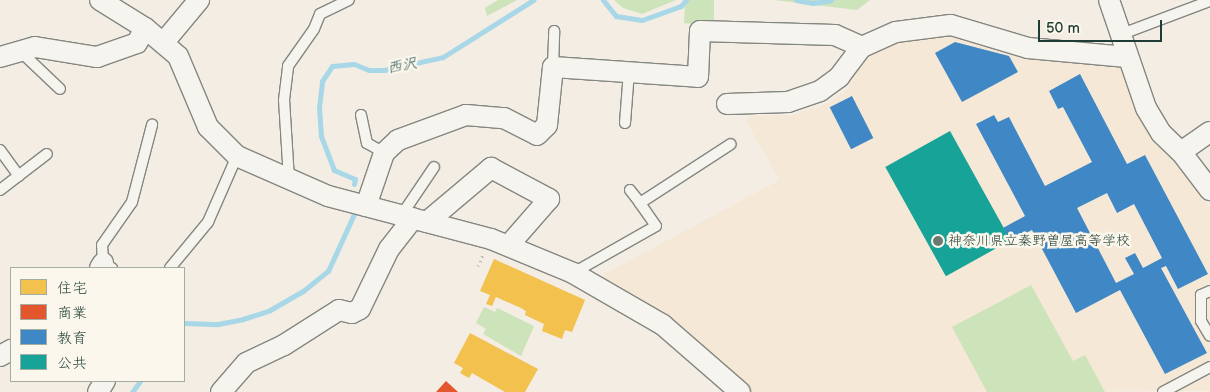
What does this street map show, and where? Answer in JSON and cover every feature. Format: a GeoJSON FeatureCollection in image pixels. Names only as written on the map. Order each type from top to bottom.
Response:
{"type":"FeatureCollection","features":[{"type":"Feature","properties":{"kind":"street"},"geometry":{"type":"LineString","coordinates":[[100,0],[145,28],[164,42],[178,56],[208,126],[237,156],[290,180],[366,206],[508,246],[573,273],[663,325],[740,392]]}},
{"type":"Feature","properties":{"kind":"street"},"geometry":{"type":"LineString","coordinates":[[164,42],[199,0]]}},
{"type":"Feature","properties":{"kind":"street"},"geometry":{"type":"LineString","coordinates":[[1109,0],[1146,108],[1161,133],[1181,152],[1210,190]]}},
{"type":"Feature","properties":{"kind":"street"},"geometry":{"type":"LineString","coordinates":[[727,104],[788,102],[820,91],[839,77],[862,47],[896,32],[951,25],[1028,48],[1127,57]]}},
{"type":"Feature","properties":{"kind":"street"},"geometry":{"type":"LineString","coordinates":[[0,57],[20,51],[53,48],[98,57],[137,43],[145,28]]}},
{"type":"Feature","properties":{"kind":"street"},"geometry":{"type":"LineString","coordinates":[[366,206],[384,153],[398,140],[466,115],[504,118],[537,135],[547,125],[552,67],[698,77],[700,31],[835,35],[862,47]]}},
{"type":"Feature","properties":{"kind":"street"},"geometry":{"type":"LineString","coordinates":[[1181,152],[1210,132]]}},
{"type":"Feature","properties":{"kind":"street"},"geometry":{"type":"LineString","coordinates":[[221,392],[246,363],[284,345],[339,310],[352,313],[360,309],[389,249],[414,219],[491,168],[549,199],[508,246]]}},
{"type":"Feature","properties":{"kind":"lane"},"geometry":{"type":"LineString","coordinates":[[290,180],[284,100],[288,66],[314,29],[320,14],[349,0]]}},
{"type":"Feature","properties":{"kind":"lane"},"geometry":{"type":"LineString","coordinates":[[1122,34],[1210,1]]}},
{"type":"Feature","properties":{"kind":"lane"},"geometry":{"type":"LineString","coordinates":[[552,67],[554,31]]}},
{"type":"Feature","properties":{"kind":"lane"},"geometry":{"type":"LineString","coordinates":[[20,51],[60,90]]}},
{"type":"Feature","properties":{"kind":"lane"},"geometry":{"type":"LineString","coordinates":[[625,123],[629,71]]}},
{"type":"Feature","properties":{"kind":"lane"},"geometry":{"type":"LineString","coordinates":[[361,115],[367,143],[384,153]]}},
{"type":"Feature","properties":{"kind":"lane"},"geometry":{"type":"LineString","coordinates":[[105,267],[102,245],[132,202],[152,125]]}},
{"type":"Feature","properties":{"kind":"lane"},"geometry":{"type":"LineString","coordinates":[[640,203],[731,144]]}},
{"type":"Feature","properties":{"kind":"lane"},"geometry":{"type":"LineString","coordinates":[[0,150],[19,176]]}},
{"type":"Feature","properties":{"kind":"lane"},"geometry":{"type":"LineString","coordinates":[[0,190],[47,154]]}},
{"type":"Feature","properties":{"kind":"lane"},"geometry":{"type":"LineString","coordinates":[[171,267],[208,222],[237,156]]}},
{"type":"Feature","properties":{"kind":"lane"},"geometry":{"type":"LineString","coordinates":[[414,219],[434,167]]}},
{"type":"Feature","properties":{"kind":"lane"},"geometry":{"type":"LineString","coordinates":[[573,273],[656,226],[630,190]]}},
{"type":"Feature","properties":{"kind":"lane"},"geometry":{"type":"LineString","coordinates":[[1210,291],[1201,295],[1201,321],[1210,336]]}},
{"type":"Feature","properties":{"kind":"lane"},"geometry":{"type":"LineString","coordinates":[[1163,392],[1210,367]]}},
{"type":"Feature","properties":{"kind":"shaded area","name":"神奈川県立秦野曽屋高等学校"},"geometry":{"type":"Polygon","coordinates":[[[951,34],[1122,63],[1155,139],[1187,173],[1210,208],[1210,391],[749,392],[605,283],[603,275],[780,180],[746,121],[751,116],[793,115],[828,104],[849,89],[849,81],[874,51],[898,40],[951,34]]]}},
{"type":"Feature","properties":{"kind":"green space"},"geometry":{"type":"Polygon","coordinates":[[[498,0],[517,0],[487,16],[485,8],[498,0]]]}},
{"type":"Feature","properties":{"kind":"green space"},"geometry":{"type":"Polygon","coordinates":[[[614,0],[676,0],[642,14],[623,8],[614,0]]]}},
{"type":"Feature","properties":{"kind":"green space"},"geometry":{"type":"Polygon","coordinates":[[[689,0],[714,0],[714,26],[684,23],[685,5],[689,0]]]}},
{"type":"Feature","properties":{"kind":"green space"},"geometry":{"type":"Polygon","coordinates":[[[774,0],[870,0],[857,10],[774,0]]]}},
{"type":"Feature","properties":{"kind":"green space"},"geometry":{"type":"Polygon","coordinates":[[[1031,285],[1073,361],[1085,355],[1105,392],[987,392],[952,327],[1031,285]]]}},
{"type":"Feature","properties":{"kind":"green space"},"geometry":{"type":"Polygon","coordinates":[[[484,307],[495,312],[497,308],[534,326],[521,356],[483,334],[486,329],[476,323],[484,307]]]}},
{"type":"Feature","properties":{"kind":"building: 住宅"},"geometry":{"type":"Polygon","coordinates":[[[494,259],[585,300],[572,332],[565,330],[562,339],[542,331],[544,324],[525,315],[526,311],[521,308],[496,297],[492,306],[486,304],[490,295],[480,291],[494,259]]]}},
{"type":"Feature","properties":{"kind":"building: 住宅"},"geometry":{"type":"Polygon","coordinates":[[[470,333],[538,369],[525,392],[505,392],[472,373],[469,378],[460,373],[463,368],[454,363],[470,333]]]}},
{"type":"Feature","properties":{"kind":"building: 商業"},"geometry":{"type":"Polygon","coordinates":[[[446,381],[458,392],[436,392],[446,381]]]}},
{"type":"Feature","properties":{"kind":"building: 教育"},"geometry":{"type":"Polygon","coordinates":[[[955,42],[1009,56],[1018,72],[962,102],[935,53],[955,42]]]}},
{"type":"Feature","properties":{"kind":"building: 教育"},"geometry":{"type":"Polygon","coordinates":[[[1080,74],[1127,164],[1145,155],[1208,274],[1178,289],[1166,266],[1161,268],[1207,353],[1165,374],[1120,290],[1076,313],[1032,230],[1010,241],[1003,228],[1025,216],[976,124],[994,115],[998,122],[1009,117],[1045,186],[1092,162],[1063,107],[1058,109],[1049,91],[1080,74]],[[1107,193],[1077,208],[1116,283],[1134,274],[1125,258],[1135,253],[1143,268],[1162,258],[1134,204],[1117,213],[1107,193]]]}},
{"type":"Feature","properties":{"kind":"building: 教育"},"geometry":{"type":"Polygon","coordinates":[[[852,96],[873,138],[851,149],[830,107],[852,96]]]}},
{"type":"Feature","properties":{"kind":"building: 公共"},"geometry":{"type":"Polygon","coordinates":[[[950,131],[1011,240],[946,276],[885,167],[950,131]]]}},
{"type":"Feature","properties":{"kind":"waterway","name":"西沢"},"geometry":{"type":"LineString","coordinates":[[354,184],[355,179],[334,170],[321,136],[319,107],[322,81],[332,66],[354,64],[369,70],[384,70],[443,57],[533,0]]}},
{"type":"Feature","properties":{"kind":"waterway","name":"西沢"},"geometry":{"type":"LineString","coordinates":[[603,0],[616,16],[642,20],[681,6],[686,0]]}},
{"type":"Feature","properties":{"kind":"waterway","name":"西沢"},"geometry":{"type":"LineString","coordinates":[[796,0],[813,3],[831,0]]}},
{"type":"Feature","properties":{"kind":"waterway","name":"西沢"},"geometry":{"type":"LineString","coordinates":[[185,323],[218,324],[243,319],[270,310],[303,291],[328,271],[355,212]]}},
{"type":"Feature","properties":{"kind":"waterway","name":"西沢"},"geometry":{"type":"LineString","coordinates":[[132,392],[139,382]]}},
{"type":"Feature","properties":{"kind":"place","name":"神奈川県立秦野曽屋高等学校"},"geometry":{"type":"Point","coordinates":[938,241]}}]}
